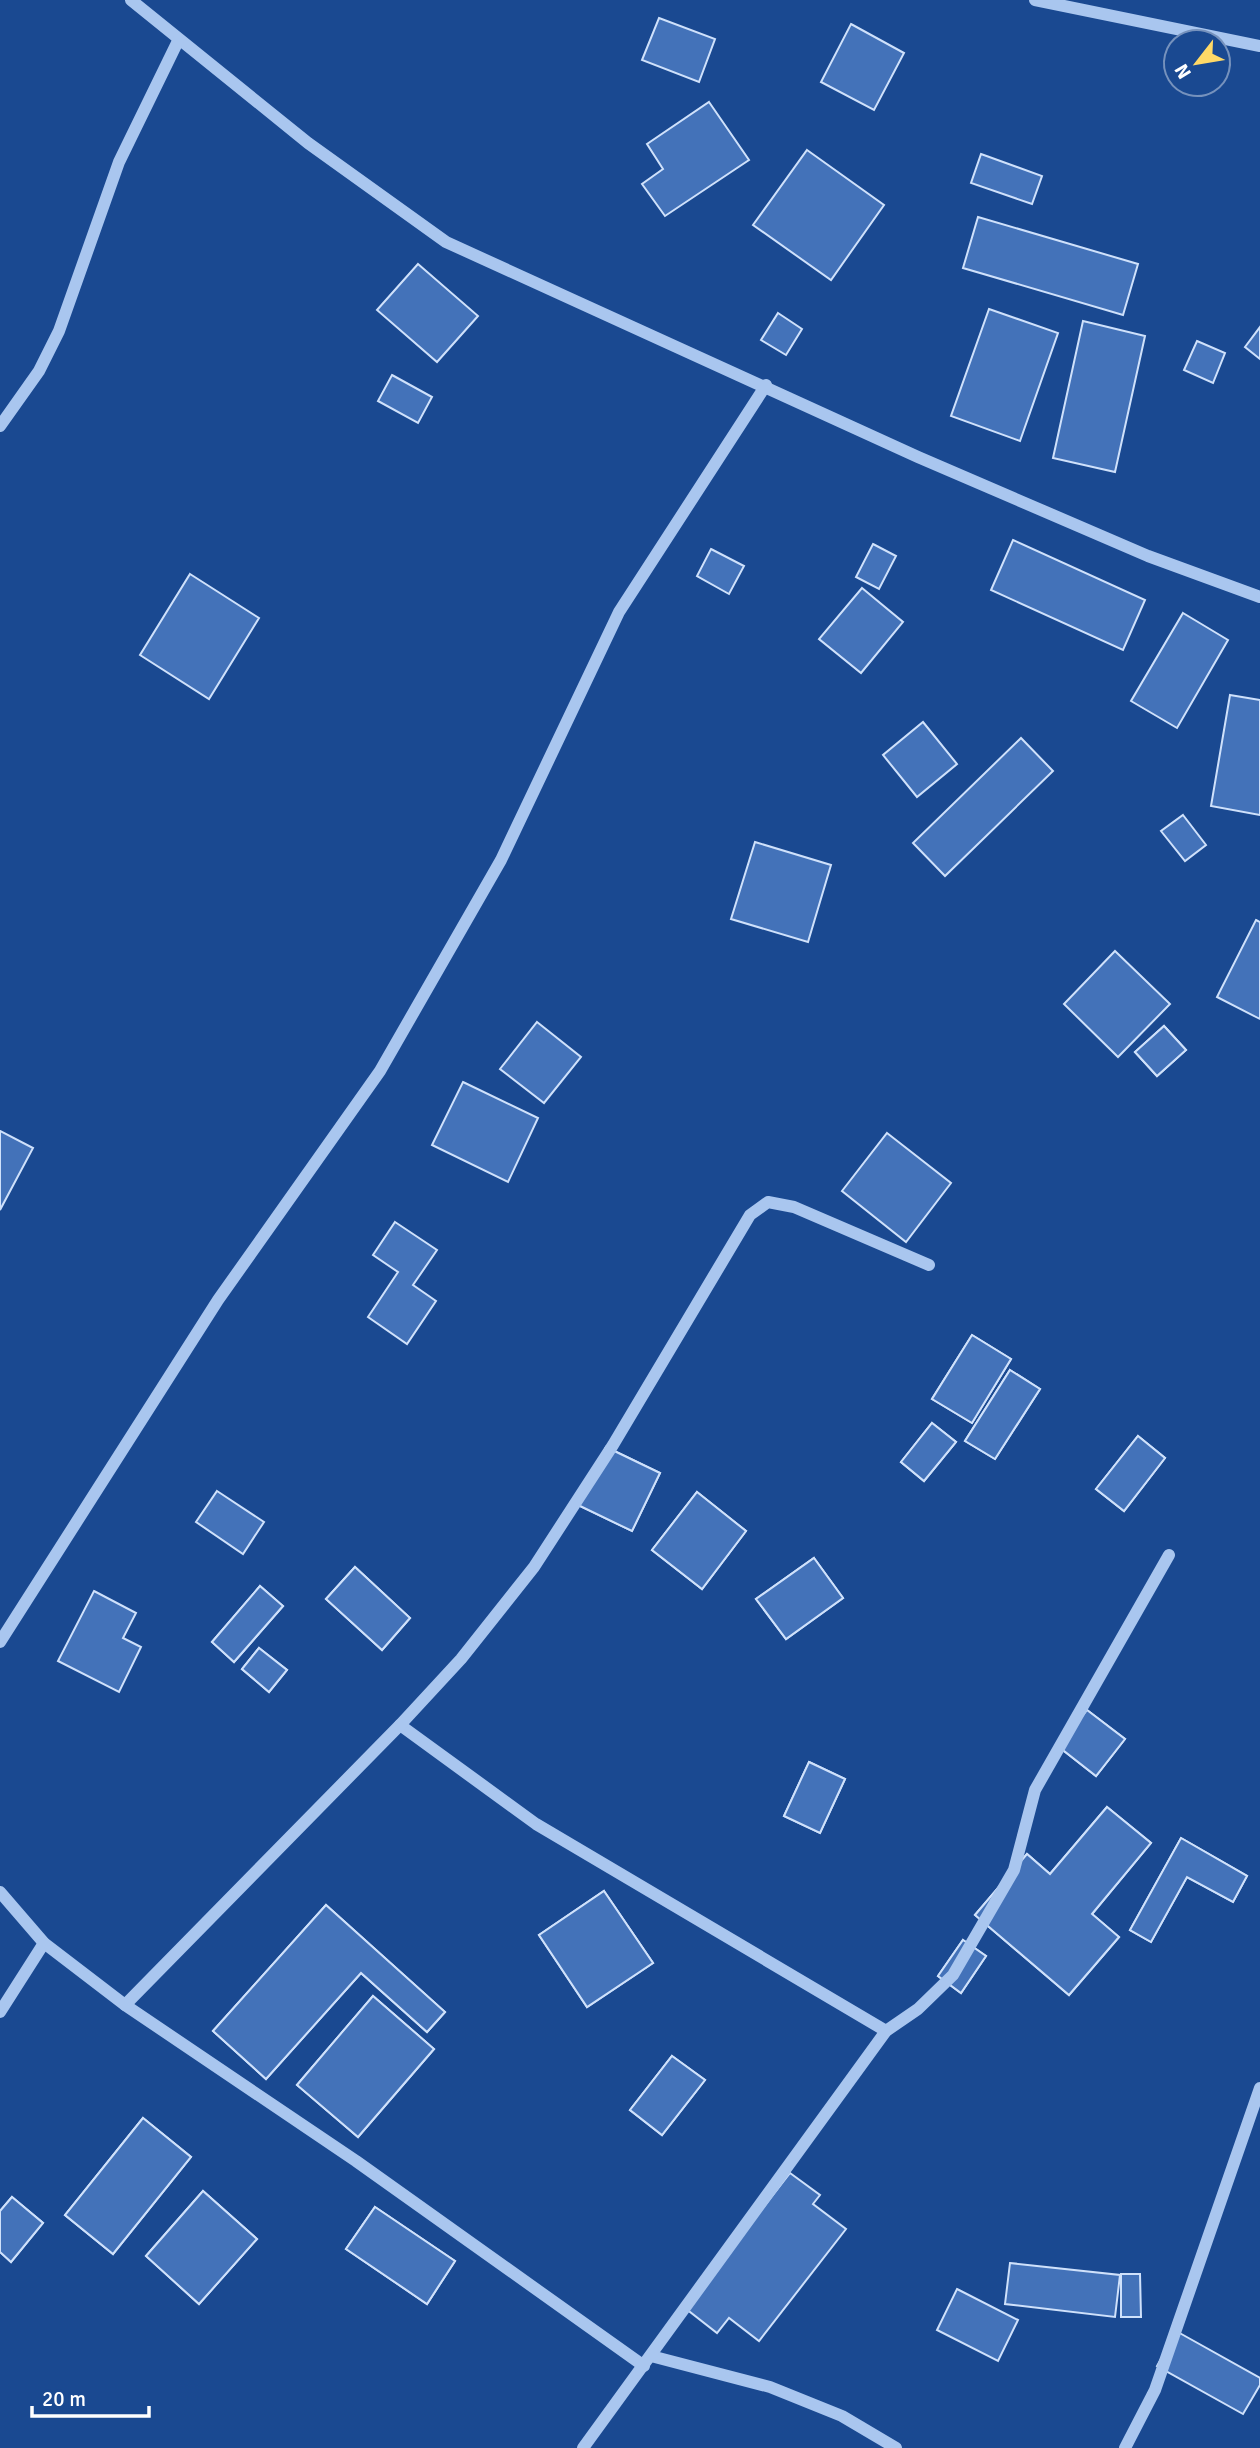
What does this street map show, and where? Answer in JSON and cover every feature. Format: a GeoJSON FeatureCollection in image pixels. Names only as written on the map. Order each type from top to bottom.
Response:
{"type":"FeatureCollection","features":[{"type":"Feature","properties":{"kind":"street"},"geometry":{"type":"LineString","coordinates":[[131,0],[178,41],[308,143],[446,242],[918,457],[1148,556],[1260,597]]}},
{"type":"Feature","properties":{"kind":"street"},"geometry":{"type":"LineString","coordinates":[[1035,0],[1260,47]]}},
{"type":"Feature","properties":{"kind":"street"},"geometry":{"type":"LineString","coordinates":[[0,426],[39,371],[59,331],[119,162],[178,41]]}},
{"type":"Feature","properties":{"kind":"street"},"geometry":{"type":"LineString","coordinates":[[0,1642],[218,1300],[380,1071],[501,860],[619,612],[766,386]]}},
{"type":"Feature","properties":{"kind":"street"},"geometry":{"type":"LineString","coordinates":[[125,2005],[401,1725],[461,1658],[534,1567],[613,1444],[750,1215],[768,1202],[794,1206],[929,1265]]}},
{"type":"Feature","properties":{"kind":"street"},"geometry":{"type":"LineString","coordinates":[[583,2448],[886,2031],[934,1996],[953,1975],[1014,1870],[1035,1790],[1169,1555]]}},
{"type":"Feature","properties":{"kind":"street"},"geometry":{"type":"LineString","coordinates":[[401,1725],[536,1824],[886,2031]]}},
{"type":"Feature","properties":{"kind":"street"},"geometry":{"type":"LineString","coordinates":[[0,1892],[44,1943],[125,2005],[647,2361],[770,2387],[842,2416],[896,2448]]}},
{"type":"Feature","properties":{"kind":"street"},"geometry":{"type":"LineString","coordinates":[[0,2012],[44,1943]]}},
{"type":"Feature","properties":{"kind":"street"},"geometry":{"type":"LineString","coordinates":[[1125,2448],[1154,2390],[1260,2088]]}},
{"type":"Feature","properties":{"kind":"building"},"geometry":{"type":"Polygon","coordinates":[[[659,18],[715,39],[699,82],[642,60],[659,18]]]}},
{"type":"Feature","properties":{"kind":"building"},"geometry":{"type":"Polygon","coordinates":[[[851,24],[904,53],[874,110],[821,82],[851,24]]]}},
{"type":"Feature","properties":{"kind":"building"},"geometry":{"type":"Polygon","coordinates":[[[709,102],[749,160],[665,216],[642,184],[663,169],[647,144],[709,102]]]}},
{"type":"Feature","properties":{"kind":"building"},"geometry":{"type":"Polygon","coordinates":[[[807,150],[884,205],[831,280],[753,225],[807,150]]]}},
{"type":"Feature","properties":{"kind":"building"},"geometry":{"type":"Polygon","coordinates":[[[981,154],[1042,176],[1032,204],[971,183],[981,154]]]}},
{"type":"Feature","properties":{"kind":"building"},"geometry":{"type":"Polygon","coordinates":[[[978,217],[1138,264],[1123,315],[963,268],[978,217]]]}},
{"type":"Feature","properties":{"kind":"building"},"geometry":{"type":"Polygon","coordinates":[[[418,264],[478,316],[437,362],[377,310],[418,264]]]}},
{"type":"Feature","properties":{"kind":"building"},"geometry":{"type":"Polygon","coordinates":[[[989,309],[1058,333],[1020,441],[951,416],[989,309]]]}},
{"type":"Feature","properties":{"kind":"building"},"geometry":{"type":"Polygon","coordinates":[[[778,313],[802,329],[786,355],[761,340],[778,313]]]}},
{"type":"Feature","properties":{"kind":"building"},"geometry":{"type":"Polygon","coordinates":[[[1083,321],[1145,336],[1115,472],[1053,458],[1083,321]]]}},
{"type":"Feature","properties":{"kind":"building"},"geometry":{"type":"Polygon","coordinates":[[[1260,327],[1260,359],[1245,347],[1260,327]]]}},
{"type":"Feature","properties":{"kind":"building"},"geometry":{"type":"Polygon","coordinates":[[[1197,341],[1225,353],[1213,383],[1184,370],[1197,341]]]}},
{"type":"Feature","properties":{"kind":"building"},"geometry":{"type":"Polygon","coordinates":[[[392,375],[432,397],[418,423],[378,401],[392,375]]]}},
{"type":"Feature","properties":{"kind":"building"},"geometry":{"type":"Polygon","coordinates":[[[1013,540],[1145,600],[1123,650],[991,590],[1013,540]]]}},
{"type":"Feature","properties":{"kind":"building"},"geometry":{"type":"Polygon","coordinates":[[[873,544],[896,556],[879,589],[856,577],[873,544]]]}},
{"type":"Feature","properties":{"kind":"building"},"geometry":{"type":"Polygon","coordinates":[[[711,549],[744,566],[729,594],[697,576],[711,549]]]}},
{"type":"Feature","properties":{"kind":"building"},"geometry":{"type":"Polygon","coordinates":[[[190,574],[259,618],[209,699],[140,655],[190,574]]]}},
{"type":"Feature","properties":{"kind":"building"},"geometry":{"type":"Polygon","coordinates":[[[862,588],[903,622],[861,673],[819,639],[862,588]]]}},
{"type":"Feature","properties":{"kind":"building"},"geometry":{"type":"Polygon","coordinates":[[[1183,613],[1228,640],[1177,728],[1131,701],[1183,613]]]}},
{"type":"Feature","properties":{"kind":"building"},"geometry":{"type":"Polygon","coordinates":[[[1230,695],[1260,700],[1260,815],[1211,806],[1230,695]]]}},
{"type":"Feature","properties":{"kind":"building"},"geometry":{"type":"Polygon","coordinates":[[[923,722],[957,764],[917,797],[883,755],[923,722]]]}},
{"type":"Feature","properties":{"kind":"building"},"geometry":{"type":"Polygon","coordinates":[[[1021,738],[1053,771],[945,876],[913,843],[1021,738]]]}},
{"type":"Feature","properties":{"kind":"building"},"geometry":{"type":"Polygon","coordinates":[[[1183,815],[1206,845],[1185,861],[1161,831],[1183,815]]]}},
{"type":"Feature","properties":{"kind":"building"},"geometry":{"type":"Polygon","coordinates":[[[755,842],[831,865],[808,942],[731,919],[755,842]]]}},
{"type":"Feature","properties":{"kind":"building"},"geometry":{"type":"Polygon","coordinates":[[[1256,920],[1260,922],[1260,1019],[1217,997],[1256,920]]]}},
{"type":"Feature","properties":{"kind":"building"},"geometry":{"type":"Polygon","coordinates":[[[1115,951],[1170,1004],[1118,1057],[1064,1004],[1115,951]]]}},
{"type":"Feature","properties":{"kind":"building"},"geometry":{"type":"Polygon","coordinates":[[[537,1022],[581,1057],[544,1103],[500,1069],[537,1022]]]}},
{"type":"Feature","properties":{"kind":"building"},"geometry":{"type":"Polygon","coordinates":[[[1164,1026],[1186,1050],[1157,1076],[1135,1052],[1164,1026]]]}},
{"type":"Feature","properties":{"kind":"building"},"geometry":{"type":"Polygon","coordinates":[[[1164,1026],[1186,1050],[1157,1076],[1135,1052],[1164,1026]]]}},
{"type":"Feature","properties":{"kind":"building"},"geometry":{"type":"Polygon","coordinates":[[[463,1082],[538,1118],[508,1182],[432,1145],[463,1082]]]}},
{"type":"Feature","properties":{"kind":"building"},"geometry":{"type":"Polygon","coordinates":[[[0,1131],[33,1148],[0,1210],[0,1131]]]}},
{"type":"Feature","properties":{"kind":"building"},"geometry":{"type":"Polygon","coordinates":[[[887,1133],[951,1183],[906,1242],[842,1191],[887,1133]]]}},
{"type":"Feature","properties":{"kind":"building"},"geometry":{"type":"Polygon","coordinates":[[[395,1222],[437,1250],[413,1285],[436,1301],[407,1344],[368,1317],[398,1272],[373,1255],[395,1222]]]}},
{"type":"Feature","properties":{"kind":"building"},"geometry":{"type":"Polygon","coordinates":[[[972,1335],[1011,1359],[972,1423],[932,1399],[972,1335]]]}},
{"type":"Feature","properties":{"kind":"building"},"geometry":{"type":"Polygon","coordinates":[[[972,1335],[1011,1359],[972,1423],[932,1399],[972,1335]]]}},
{"type":"Feature","properties":{"kind":"building"},"geometry":{"type":"Polygon","coordinates":[[[1010,1370],[1040,1389],[995,1459],[965,1441],[1010,1370]]]}},
{"type":"Feature","properties":{"kind":"building"},"geometry":{"type":"Polygon","coordinates":[[[1010,1370],[1040,1389],[995,1459],[965,1441],[1010,1370]]]}},
{"type":"Feature","properties":{"kind":"building"},"geometry":{"type":"Polygon","coordinates":[[[932,1423],[956,1442],[924,1481],[901,1462],[932,1423]]]}},
{"type":"Feature","properties":{"kind":"building"},"geometry":{"type":"Polygon","coordinates":[[[932,1423],[956,1442],[924,1481],[901,1462],[932,1423]]]}},
{"type":"Feature","properties":{"kind":"building"},"geometry":{"type":"Polygon","coordinates":[[[1138,1436],[1165,1458],[1124,1511],[1096,1489],[1138,1436]]]}},
{"type":"Feature","properties":{"kind":"building"},"geometry":{"type":"Polygon","coordinates":[[[1138,1436],[1165,1458],[1124,1511],[1096,1489],[1138,1436]]]}},
{"type":"Feature","properties":{"kind":"building"},"geometry":{"type":"Polygon","coordinates":[[[606,1447],[660,1473],[632,1531],[578,1505],[606,1447]]]}},
{"type":"Feature","properties":{"kind":"building"},"geometry":{"type":"Polygon","coordinates":[[[606,1447],[660,1473],[632,1531],[578,1505],[606,1447]]]}},
{"type":"Feature","properties":{"kind":"building"},"geometry":{"type":"Polygon","coordinates":[[[217,1491],[264,1522],[243,1554],[196,1522],[217,1491]]]}},
{"type":"Feature","properties":{"kind":"building"},"geometry":{"type":"Polygon","coordinates":[[[697,1492],[746,1531],[702,1589],[652,1550],[697,1492]]]}},
{"type":"Feature","properties":{"kind":"building"},"geometry":{"type":"Polygon","coordinates":[[[697,1492],[746,1531],[702,1589],[652,1550],[697,1492]]]}},
{"type":"Feature","properties":{"kind":"building"},"geometry":{"type":"Polygon","coordinates":[[[814,1558],[843,1598],[786,1639],[756,1599],[814,1558]]]}},
{"type":"Feature","properties":{"kind":"building"},"geometry":{"type":"Polygon","coordinates":[[[814,1558],[843,1598],[786,1639],[756,1599],[814,1558]]]}},
{"type":"Feature","properties":{"kind":"building"},"geometry":{"type":"Polygon","coordinates":[[[355,1567],[410,1618],[382,1650],[326,1599],[355,1567]]]}},
{"type":"Feature","properties":{"kind":"building"},"geometry":{"type":"Polygon","coordinates":[[[355,1567],[410,1618],[382,1650],[326,1599],[355,1567]]]}},
{"type":"Feature","properties":{"kind":"building"},"geometry":{"type":"Polygon","coordinates":[[[260,1586],[283,1606],[234,1662],[212,1642],[260,1586]]]}},
{"type":"Feature","properties":{"kind":"building"},"geometry":{"type":"Polygon","coordinates":[[[260,1586],[283,1606],[234,1662],[212,1642],[260,1586]]]}},
{"type":"Feature","properties":{"kind":"building"},"geometry":{"type":"Polygon","coordinates":[[[94,1591],[136,1613],[123,1638],[141,1647],[119,1692],[58,1661],[94,1591]]]}},
{"type":"Feature","properties":{"kind":"building"},"geometry":{"type":"Polygon","coordinates":[[[259,1648],[287,1670],[269,1692],[242,1669],[259,1648]]]}},
{"type":"Feature","properties":{"kind":"building"},"geometry":{"type":"Polygon","coordinates":[[[259,1648],[287,1670],[269,1692],[242,1669],[259,1648]]]}},
{"type":"Feature","properties":{"kind":"building"},"geometry":{"type":"Polygon","coordinates":[[[1087,1710],[1125,1739],[1096,1776],[1059,1747],[1087,1710]]]}},
{"type":"Feature","properties":{"kind":"building"},"geometry":{"type":"Polygon","coordinates":[[[1087,1710],[1125,1739],[1096,1776],[1059,1747],[1087,1710]]]}},
{"type":"Feature","properties":{"kind":"building"},"geometry":{"type":"Polygon","coordinates":[[[809,1762],[845,1779],[820,1833],[784,1816],[809,1762]]]}},
{"type":"Feature","properties":{"kind":"building"},"geometry":{"type":"Polygon","coordinates":[[[809,1762],[845,1779],[820,1833],[784,1816],[809,1762]]]}},
{"type":"Feature","properties":{"kind":"building"},"geometry":{"type":"Polygon","coordinates":[[[1107,1807],[1151,1843],[1092,1914],[1119,1937],[1069,1995],[975,1915],[1027,1854],[1050,1874],[1107,1807]]]}},
{"type":"Feature","properties":{"kind":"building"},"geometry":{"type":"Polygon","coordinates":[[[1107,1807],[1151,1843],[1092,1914],[1119,1937],[1069,1995],[975,1915],[1027,1854],[1050,1874],[1107,1807]]]}},
{"type":"Feature","properties":{"kind":"building"},"geometry":{"type":"Polygon","coordinates":[[[1181,1838],[1247,1876],[1233,1902],[1187,1877],[1151,1942],[1130,1930],[1181,1838]]]}},
{"type":"Feature","properties":{"kind":"building"},"geometry":{"type":"Polygon","coordinates":[[[1181,1838],[1247,1876],[1233,1902],[1187,1877],[1151,1942],[1130,1930],[1181,1838]]]}},
{"type":"Feature","properties":{"kind":"building"},"geometry":{"type":"Polygon","coordinates":[[[604,1891],[653,1963],[587,2007],[539,1935],[604,1891]]]}},
{"type":"Feature","properties":{"kind":"building"},"geometry":{"type":"Polygon","coordinates":[[[604,1891],[653,1963],[587,2007],[539,1935],[604,1891]]]}},
{"type":"Feature","properties":{"kind":"building"},"geometry":{"type":"Polygon","coordinates":[[[326,1905],[445,2012],[427,2032],[361,1973],[266,2079],[213,2031],[326,1905]]]}},
{"type":"Feature","properties":{"kind":"building"},"geometry":{"type":"Polygon","coordinates":[[[326,1905],[445,2012],[427,2032],[361,1973],[266,2079],[213,2031],[326,1905]]]}},
{"type":"Feature","properties":{"kind":"building"},"geometry":{"type":"Polygon","coordinates":[[[963,1940],[986,1956],[961,1993],[938,1976],[963,1940]]]}},
{"type":"Feature","properties":{"kind":"building"},"geometry":{"type":"Polygon","coordinates":[[[963,1940],[986,1956],[961,1993],[938,1976],[963,1940]]]}},
{"type":"Feature","properties":{"kind":"building"},"geometry":{"type":"Polygon","coordinates":[[[373,1996],[434,2049],[358,2137],[297,2085],[373,1996]]]}},
{"type":"Feature","properties":{"kind":"building"},"geometry":{"type":"Polygon","coordinates":[[[373,1996],[434,2049],[358,2137],[297,2085],[373,1996]]]}},
{"type":"Feature","properties":{"kind":"building"},"geometry":{"type":"Polygon","coordinates":[[[672,2056],[705,2080],[662,2135],[630,2110],[672,2056]]]}},
{"type":"Feature","properties":{"kind":"building"},"geometry":{"type":"Polygon","coordinates":[[[672,2056],[705,2080],[662,2135],[630,2110],[672,2056]]]}},
{"type":"Feature","properties":{"kind":"building"},"geometry":{"type":"Polygon","coordinates":[[[143,2118],[191,2157],[113,2254],[65,2215],[143,2118]]]}},
{"type":"Feature","properties":{"kind":"building"},"geometry":{"type":"Polygon","coordinates":[[[143,2118],[191,2157],[113,2254],[65,2215],[143,2118]]]}},
{"type":"Feature","properties":{"kind":"building"},"geometry":{"type":"Polygon","coordinates":[[[790,2173],[820,2195],[813,2204],[846,2229],[759,2341],[729,2318],[717,2333],[685,2308],[790,2173]]]}},
{"type":"Feature","properties":{"kind":"building"},"geometry":{"type":"Polygon","coordinates":[[[203,2191],[257,2239],[199,2304],[146,2256],[203,2191]]]}},
{"type":"Feature","properties":{"kind":"building"},"geometry":{"type":"Polygon","coordinates":[[[203,2191],[257,2239],[199,2304],[146,2256],[203,2191]]]}},
{"type":"Feature","properties":{"kind":"building"},"geometry":{"type":"Polygon","coordinates":[[[12,2197],[43,2223],[11,2262],[0,2252],[0,2211],[12,2197]]]}},
{"type":"Feature","properties":{"kind":"building"},"geometry":{"type":"Polygon","coordinates":[[[12,2197],[43,2223],[11,2262],[0,2252],[0,2211],[12,2197]]]}},
{"type":"Feature","properties":{"kind":"building"},"geometry":{"type":"Polygon","coordinates":[[[375,2207],[455,2261],[427,2304],[346,2249],[375,2207]]]}},
{"type":"Feature","properties":{"kind":"building"},"geometry":{"type":"Polygon","coordinates":[[[375,2207],[455,2261],[427,2304],[346,2249],[375,2207]]]}},
{"type":"Feature","properties":{"kind":"building"},"geometry":{"type":"Polygon","coordinates":[[[1010,2263],[1120,2275],[1115,2317],[1005,2304],[1010,2263]]]}},
{"type":"Feature","properties":{"kind":"building"},"geometry":{"type":"Polygon","coordinates":[[[1121,2274],[1140,2274],[1141,2317],[1121,2317],[1121,2274]]]}},
{"type":"Feature","properties":{"kind":"building"},"geometry":{"type":"Polygon","coordinates":[[[957,2289],[1018,2320],[998,2361],[937,2330],[957,2289]]]}},
{"type":"Feature","properties":{"kind":"building"},"geometry":{"type":"Polygon","coordinates":[[[1176,2331],[1260,2378],[1260,2385],[1243,2414],[1157,2366],[1176,2331]]]}}]}
